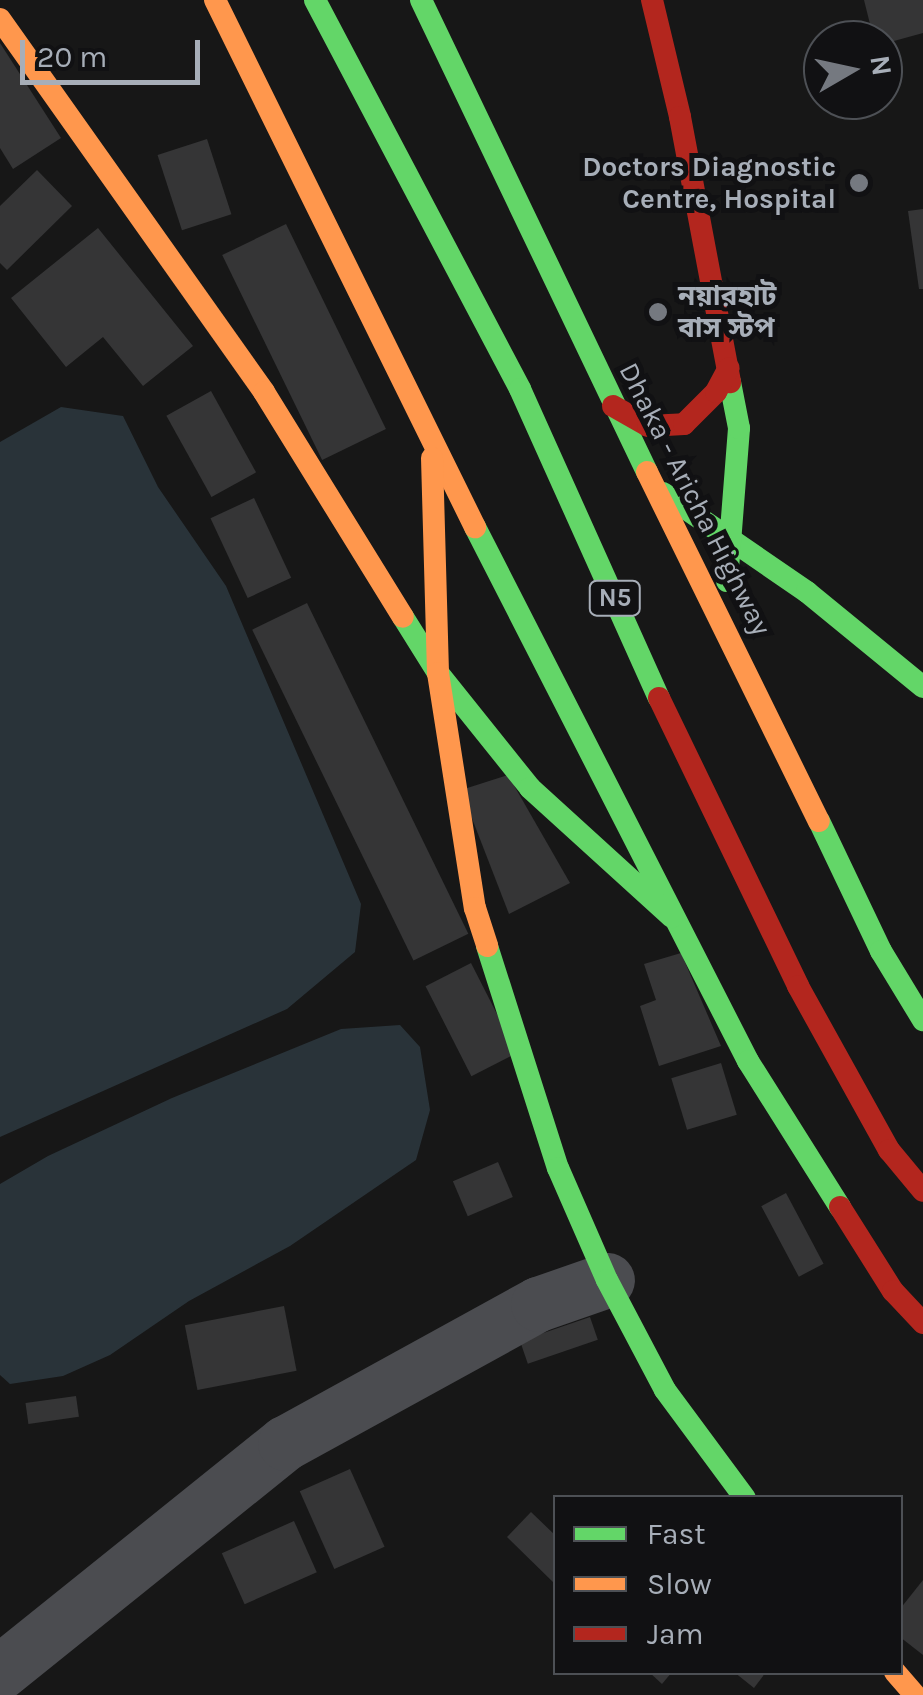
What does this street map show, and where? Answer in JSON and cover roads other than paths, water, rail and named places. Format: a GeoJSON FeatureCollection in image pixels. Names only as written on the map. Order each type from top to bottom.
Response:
{"type":"FeatureCollection","features":[{"type":"Feature","properties":{"kind":"main road"},"geometry":{"type":"LineString","coordinates":[[215,0],[581,741],[748,1062],[893,1291],[923,1323]]}},
{"type":"Feature","properties":{"kind":"main road","name":"N5"},"geometry":{"type":"LineString","coordinates":[[315,0],[520,390],[712,815],[798,986],[889,1150],[923,1191]]}},
{"type":"Feature","properties":{"kind":"main road","name":"Dhaka - Aricha Highway"},"geometry":{"type":"LineString","coordinates":[[421,0],[613,406],[723,619],[881,950],[923,1020]]}},
{"type":"Feature","properties":{"kind":"main road"},"geometry":{"type":"LineString","coordinates":[[652,0],[739,428],[723,619]]}},
{"type":"Feature","properties":{"kind":"main road"},"geometry":{"type":"LineString","coordinates":[[0,19],[264,392],[438,673],[530,788],[678,923]]}},
{"type":"Feature","properties":{"kind":"main road"},"geometry":{"type":"LineString","coordinates":[[613,406],[648,426],[684,424],[700,412],[729,368]]}},
{"type":"Feature","properties":{"kind":"main road"},"geometry":{"type":"LineString","coordinates":[[431,437],[438,673],[475,908],[558,1168],[607,1280],[665,1390],[743,1495]]}},
{"type":"Feature","properties":{"kind":"main road"},"geometry":{"type":"LineString","coordinates":[[656,488],[807,592],[923,687]]}},
{"type":"Feature","properties":{"kind":"main road"},"geometry":{"type":"LineString","coordinates":[[898,1675],[915,1695]]}},
{"type":"Feature","properties":{"kind":"street"},"geometry":{"type":"LineString","coordinates":[[0,1672],[284,1443],[538,1304],[607,1280]]}},
{"type":"Feature","properties":{"kind":"place","name":"Doctors Diagnostic Centre, Hospital"},"geometry":{"type":"Point","coordinates":[859,183]}},
{"type":"Feature","properties":{"kind":"place","name":"নয়ারহাট বাস স্টপ"},"geometry":{"type":"Point","coordinates":[658,312]}}]}
